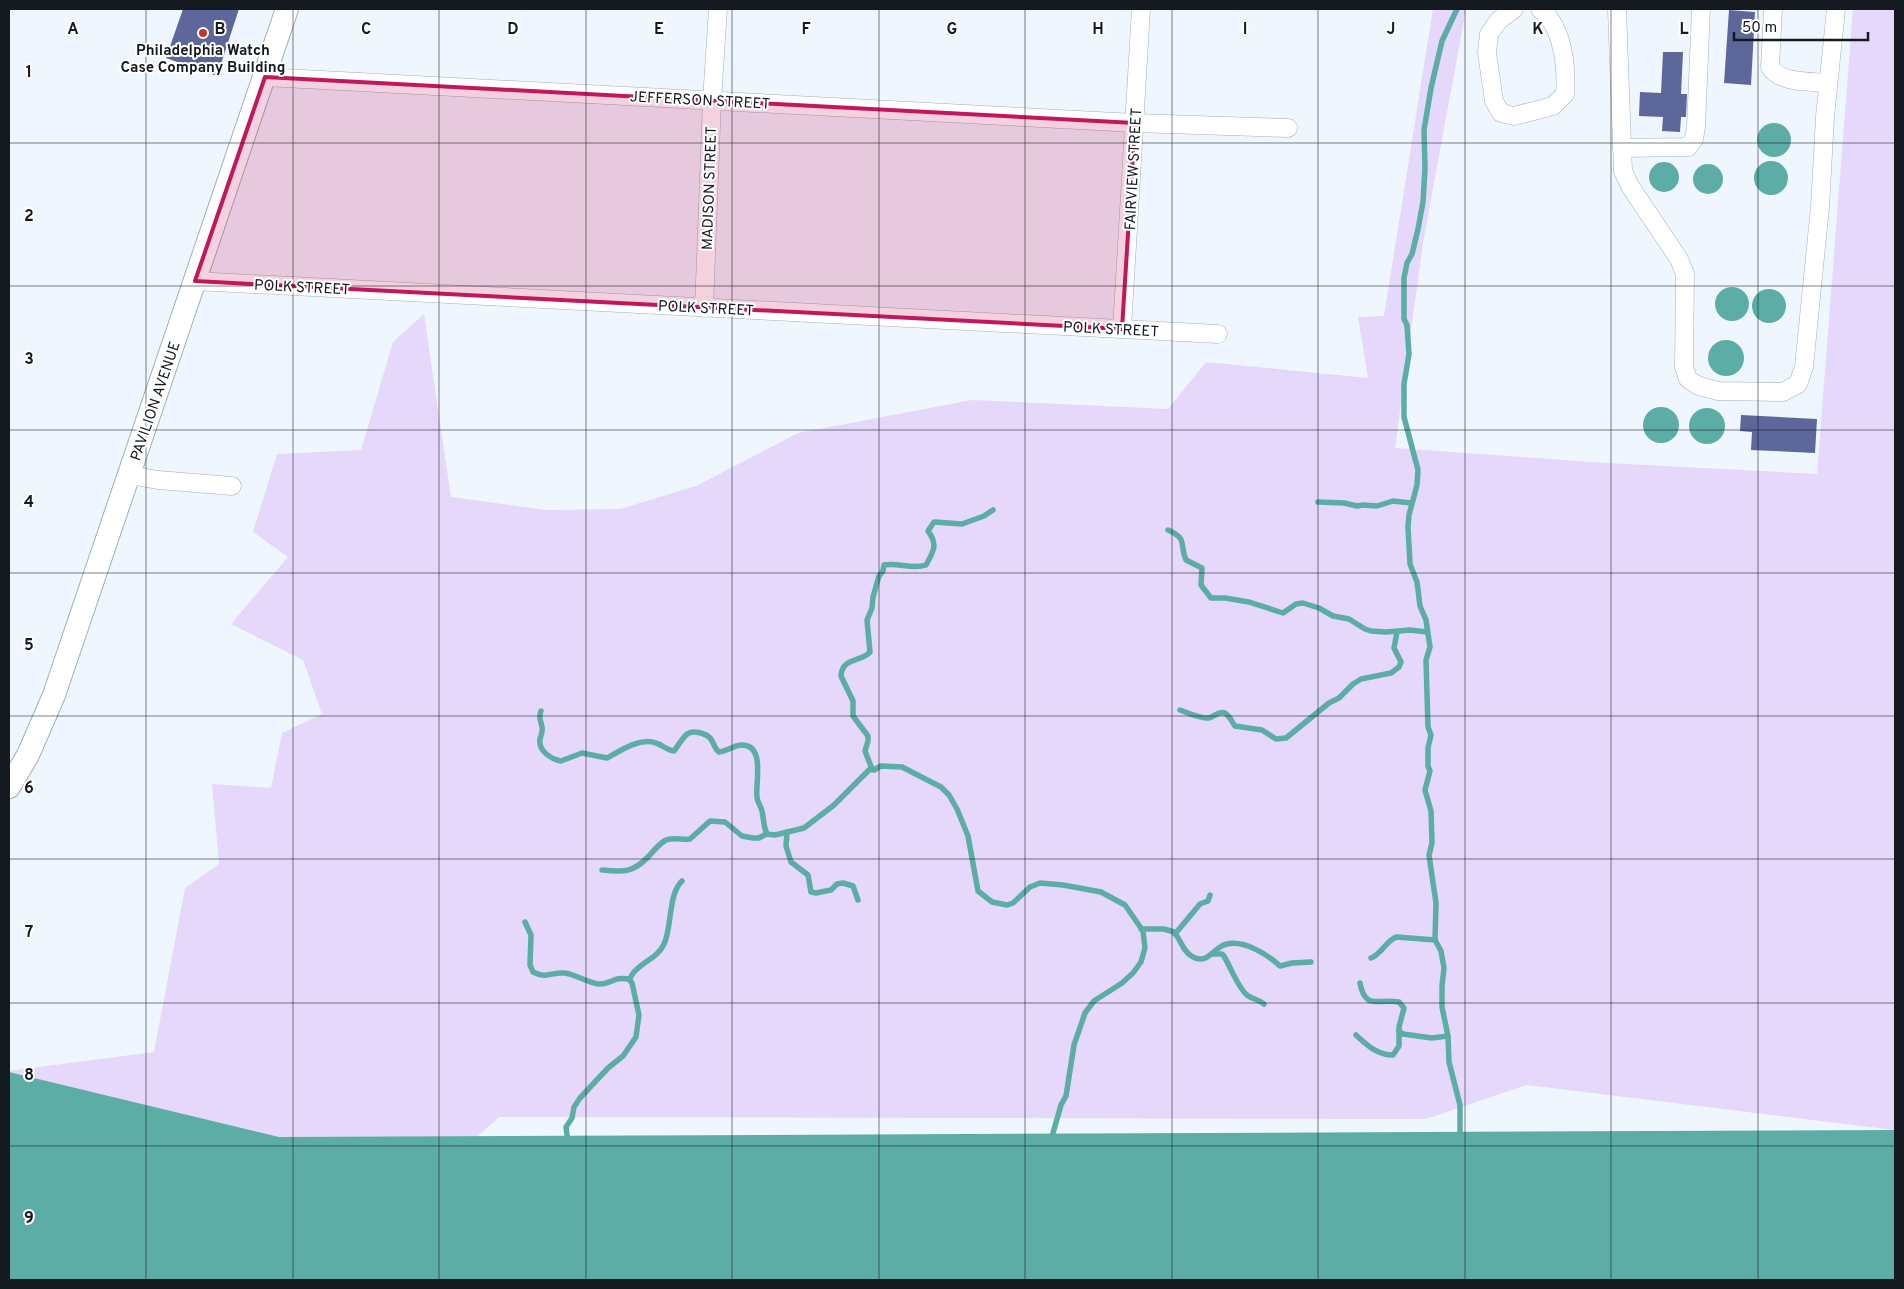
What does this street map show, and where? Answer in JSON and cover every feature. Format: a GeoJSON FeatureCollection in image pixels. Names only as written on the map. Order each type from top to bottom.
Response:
{"type":"FeatureCollection","features":[{"type":"Feature","properties":{"kind":"main road","name":"PAVILION AVENUE"},"geometry":{"type":"LineString","coordinates":[[9,787],[28,755],[54,695],[287,9]]}},
{"type":"Feature","properties":{"kind":"street","name":"MADISON STREET"},"geometry":{"type":"LineString","coordinates":[[704,308],[712,100],[718,9]]}},
{"type":"Feature","properties":{"kind":"street","name":"FAIRVIEW STREET"},"geometry":{"type":"LineString","coordinates":[[1122,329],[1141,9]]}},
{"type":"Feature","properties":{"kind":"street"},"geometry":{"type":"LineString","coordinates":[[1514,9],[1499,20],[1489,34],[1487,53],[1494,102],[1501,113],[1514,116],[1553,106],[1565,94],[1566,75],[1560,39],[1545,13],[1540,9]]}},
{"type":"Feature","properties":{"kind":"street"},"geometry":{"type":"LineString","coordinates":[[1617,9],[1623,171],[1630,186],[1679,259],[1685,274],[1684,368],[1688,379],[1699,386],[1718,390],[1782,392],[1798,384],[1804,367],[1820,207],[1828,83],[1836,9]]}},
{"type":"Feature","properties":{"kind":"street"},"geometry":{"type":"LineString","coordinates":[[1622,148],[1688,147],[1694,138],[1701,9]]}},
{"type":"Feature","properties":{"kind":"street"},"geometry":{"type":"LineString","coordinates":[[1773,9],[1770,66],[1774,73],[1783,78],[1828,83]]}},
{"type":"Feature","properties":{"kind":"street","name":"JEFFERSON STREET"},"geometry":{"type":"LineString","coordinates":[[265,77],[1135,123],[1288,128]]}},
{"type":"Feature","properties":{"kind":"street","name":"POLK STREET"},"geometry":{"type":"LineString","coordinates":[[195,281],[1218,334]]}},
{"type":"Feature","properties":{"kind":"street"},"geometry":{"type":"LineString","coordinates":[[130,475],[158,480],[232,486]]}},
{"type":"Feature","properties":{"kind":"highlighted area"},"geometry":{"type":"Polygon","coordinates":[[[265,77],[1135,123],[1122,329],[195,281],[265,77]]]}},
{"type":"Feature","properties":{"kind":"shaded area"},"geometry":{"type":"Polygon","coordinates":[[[1433,9],[1466,9],[1423,243],[1395,448],[1607,463],[1817,474],[1853,9],[1895,9],[1895,1130],[1527,1085],[1426,1119],[499,1117],[468,1145],[335,1149],[9,1082],[9,1071],[154,1052],[185,888],[219,864],[212,784],[271,788],[282,733],[322,714],[303,660],[231,624],[288,557],[253,532],[277,454],[361,450],[393,342],[424,314],[451,497],[546,510],[620,509],[696,486],[798,433],[972,400],[1168,409],[1206,362],[1368,378],[1358,317],[1384,316],[1433,9]]]}},
{"type":"Feature","properties":{"kind":"shaded area"},"geometry":{"type":"Polygon","coordinates":[[[1774,123],[1786,128],[1791,140],[1786,152],[1774,157],[1762,152],[1757,140],[1762,128],[1774,123]]]}},
{"type":"Feature","properties":{"kind":"shaded area"},"geometry":{"type":"Polygon","coordinates":[[[1771,161],[1783,166],[1788,178],[1783,190],[1771,195],[1759,190],[1754,178],[1759,166],[1771,161]]]}},
{"type":"Feature","properties":{"kind":"shaded area"},"geometry":{"type":"Polygon","coordinates":[[[1664,162],[1675,166],[1679,177],[1675,188],[1664,192],[1653,188],[1649,177],[1653,166],[1664,162]]]}},
{"type":"Feature","properties":{"kind":"shaded area"},"geometry":{"type":"Polygon","coordinates":[[[1708,164],[1719,168],[1723,179],[1719,190],[1708,194],[1697,190],[1693,179],[1697,168],[1708,164]]]}},
{"type":"Feature","properties":{"kind":"shaded area"},"geometry":{"type":"Polygon","coordinates":[[[1732,287],[1744,292],[1749,304],[1744,316],[1732,321],[1720,316],[1715,304],[1720,292],[1732,287]]]}},
{"type":"Feature","properties":{"kind":"shaded area"},"geometry":{"type":"Polygon","coordinates":[[[1769,289],[1781,294],[1786,306],[1781,318],[1769,323],[1757,318],[1752,306],[1757,294],[1769,289]]]}},
{"type":"Feature","properties":{"kind":"shaded area"},"geometry":{"type":"Polygon","coordinates":[[[1726,340],[1733,341],[1739,345],[1743,351],[1743,365],[1739,371],[1733,375],[1726,376],[1719,375],[1713,371],[1709,365],[1708,358],[1709,351],[1713,345],[1719,341],[1726,340]]]}},
{"type":"Feature","properties":{"kind":"shaded area"},"geometry":{"type":"Polygon","coordinates":[[[1661,407],[1668,408],[1674,412],[1678,418],[1678,432],[1674,438],[1668,442],[1661,443],[1654,442],[1648,438],[1644,432],[1643,425],[1644,418],[1648,412],[1654,408],[1661,407]]]}},
{"type":"Feature","properties":{"kind":"shaded area"},"geometry":{"type":"Polygon","coordinates":[[[1707,408],[1714,409],[1720,413],[1724,419],[1724,433],[1720,439],[1714,443],[1707,444],[1700,443],[1694,439],[1690,433],[1689,426],[1690,419],[1694,413],[1700,409],[1707,408]]]}},
{"type":"Feature","properties":{"kind":"shaded area"},"geometry":{"type":"Polygon","coordinates":[[[9,1072],[279,1137],[1895,1130],[1895,1280],[9,1280],[9,1072]]]}},
{"type":"Feature","properties":{"kind":"building","name":"Philadelphia Watch Case Company Building"},"geometry":{"type":"Polygon","coordinates":[[[183,9],[239,9],[217,76],[166,58],[183,9]]]}},
{"type":"Feature","properties":{"kind":"building"},"geometry":{"type":"Polygon","coordinates":[[[1729,10],[1755,12],[1751,85],[1724,83],[1729,10]]]}},
{"type":"Feature","properties":{"kind":"building"},"geometry":{"type":"Polygon","coordinates":[[[1663,52],[1683,52],[1681,94],[1687,94],[1686,117],[1681,117],[1680,132],[1662,131],[1663,117],[1639,116],[1640,92],[1661,93],[1663,52]]]}},
{"type":"Feature","properties":{"kind":"building"},"geometry":{"type":"Polygon","coordinates":[[[1741,415],[1817,419],[1815,453],[1751,450],[1752,432],[1740,431],[1741,415]]]}},
{"type":"Feature","properties":{"kind":"waterway"},"geometry":{"type":"LineString","coordinates":[[1457,9],[1442,41],[1431,88],[1424,130],[1425,168],[1423,202],[1412,254],[1407,263],[1404,278],[1404,319],[1407,325],[1409,354],[1404,384],[1404,417],[1418,470],[1417,485],[1409,515],[1410,564],[1417,582],[1420,606],[1426,620],[1430,647],[1426,660],[1428,727],[1431,735],[1428,748],[1428,766],[1430,771],[1425,790],[1431,811],[1432,843],[1429,855],[1436,903],[1435,940],[1441,951],[1444,968],[1442,1007],[1448,1036],[1449,1062],[1460,1105],[1460,1139]]}},
{"type":"Feature","properties":{"kind":"waterway"},"geometry":{"type":"LineString","coordinates":[[1318,502],[1344,503],[1357,506],[1377,506],[1393,501],[1411,503]]}},
{"type":"Feature","properties":{"kind":"waterway"},"geometry":{"type":"LineString","coordinates":[[872,769],[865,751],[868,736],[853,716],[853,701],[841,676],[845,666],[870,652],[867,620],[872,608],[879,576],[883,571],[884,565],[894,564],[916,567],[926,565],[934,548],[933,540],[928,531],[934,522],[962,524],[984,516],[993,510]]}},
{"type":"Feature","properties":{"kind":"waterway"},"geometry":{"type":"LineString","coordinates":[[1168,530],[1181,539],[1186,560],[1202,568],[1201,585],[1211,598],[1249,602],[1283,613],[1296,604],[1303,603],[1319,608],[1333,616],[1349,619],[1371,631],[1410,630],[1427,632]]}},
{"type":"Feature","properties":{"kind":"waterway"},"geometry":{"type":"LineString","coordinates":[[1180,710],[1204,718],[1209,718],[1223,712],[1235,726],[1262,730],[1276,739],[1286,738],[1329,703],[1339,698],[1353,684],[1361,679],[1391,673],[1399,667],[1401,662],[1394,648],[1397,632]]}},
{"type":"Feature","properties":{"kind":"waterway"},"geometry":{"type":"LineString","coordinates":[[541,711],[541,747],[549,756],[561,761],[582,753],[607,758],[630,746],[643,742],[656,743],[674,751],[686,735],[692,732],[699,732],[709,737],[719,752],[739,745],[749,746],[757,757],[757,799],[767,834]]}},
{"type":"Feature","properties":{"kind":"waterway"},"geometry":{"type":"LineString","coordinates":[[602,870],[622,871],[638,866],[666,840],[690,839],[710,821],[725,822],[742,836],[753,838],[804,828],[834,805],[870,769],[874,770],[881,766],[902,767],[941,787],[949,795],[957,809],[968,836],[978,891],[992,902],[1007,905],[1013,903],[1030,887],[1040,883],[1101,892],[1125,905],[1143,931],[1145,948],[1141,962],[1122,983],[1094,1001],[1085,1013],[1074,1045],[1066,1096],[1061,1105],[1051,1140]]}},
{"type":"Feature","properties":{"kind":"waterway"},"geometry":{"type":"LineString","coordinates":[[787,832],[786,846],[791,862],[808,875],[811,892],[831,890],[837,884],[843,883],[853,886],[858,900]]}},
{"type":"Feature","properties":{"kind":"waterway"},"geometry":{"type":"LineString","coordinates":[[629,979],[635,971],[662,948],[668,929],[674,894],[682,881]]}},
{"type":"Feature","properties":{"kind":"waterway"},"geometry":{"type":"LineString","coordinates":[[1175,934],[1200,904],[1208,901],[1210,895]]}},
{"type":"Feature","properties":{"kind":"waterway"},"geometry":{"type":"LineString","coordinates":[[525,922],[531,935],[530,965],[533,972],[542,975],[568,974],[599,984],[624,978],[629,979]]}},
{"type":"Feature","properties":{"kind":"waterway"},"geometry":{"type":"LineString","coordinates":[[1141,929],[1164,929],[1174,932],[1187,952],[1199,959],[1207,957],[1222,945],[1234,943],[1256,949],[1280,966],[1311,962]]}},
{"type":"Feature","properties":{"kind":"waterway"},"geometry":{"type":"LineString","coordinates":[[1371,958],[1397,937],[1435,940]]}},
{"type":"Feature","properties":{"kind":"waterway"},"geometry":{"type":"LineString","coordinates":[[1213,954],[1222,954],[1244,992],[1264,1004]]}},
{"type":"Feature","properties":{"kind":"waterway"},"geometry":{"type":"LineString","coordinates":[[568,1143],[566,1127],[572,1118],[574,1107],[608,1068],[623,1056],[636,1037],[639,1015],[632,983],[629,979]]}},
{"type":"Feature","properties":{"kind":"waterway"},"geometry":{"type":"LineString","coordinates":[[1356,1035],[1377,1051],[1393,1055],[1399,1046],[1399,1027],[1404,1008],[1399,1002],[1369,1000],[1362,992],[1360,983]]}},
{"type":"Feature","properties":{"kind":"waterway"},"geometry":{"type":"LineString","coordinates":[[1399,1031],[1403,1034],[1432,1038],[1448,1036]]}},
{"type":"Feature","properties":{"kind":"place","name":"Philadelphia Watch Case Company Building"},"geometry":{"type":"Point","coordinates":[203,33]}}]}
